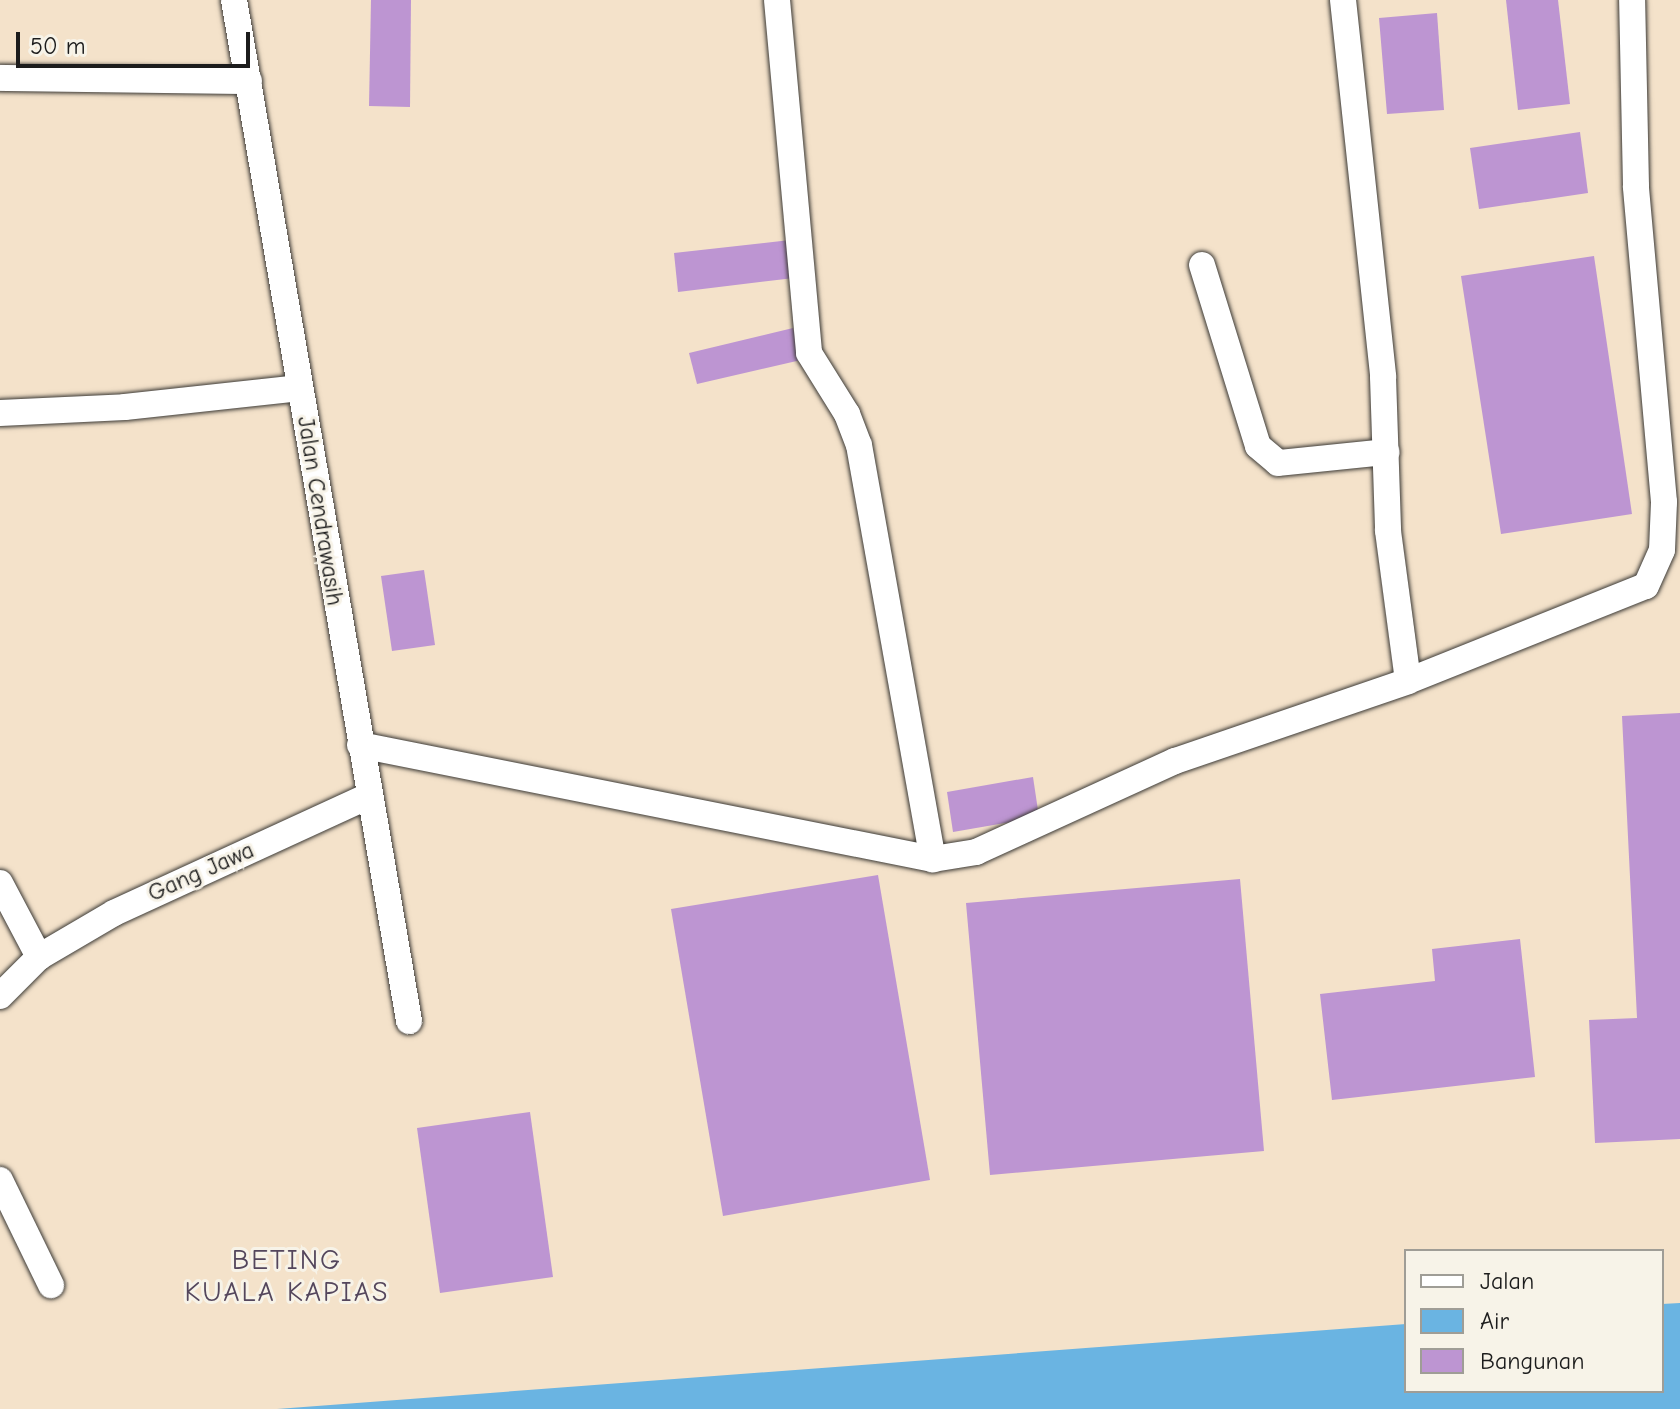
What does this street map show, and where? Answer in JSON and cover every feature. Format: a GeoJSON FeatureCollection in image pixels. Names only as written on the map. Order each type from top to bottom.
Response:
{"type":"FeatureCollection","features":[{"type":"Feature","properties":{"kind":"street","name":"Jalan Cendrawasih"},"geometry":{"type":"LineString","coordinates":[[234,0],[409,1021]]}},
{"type":"Feature","properties":{"kind":"street"},"geometry":{"type":"LineString","coordinates":[[777,0],[809,353],[847,414],[859,445],[933,859]]}},
{"type":"Feature","properties":{"kind":"street"},"geometry":{"type":"LineString","coordinates":[[1343,0],[1383,377],[1388,531],[1408,681]]}},
{"type":"Feature","properties":{"kind":"street"},"geometry":{"type":"LineString","coordinates":[[360,745],[933,859],[976,852],[1175,761],[1408,681],[1646,586],[1662,550],[1664,502],[1636,186],[1632,0]]}},
{"type":"Feature","properties":{"kind":"street"},"geometry":{"type":"LineString","coordinates":[[0,78],[249,81]]}},
{"type":"Feature","properties":{"kind":"street"},"geometry":{"type":"LineString","coordinates":[[1202,265],[1258,446],[1278,463],[1386,452]]}},
{"type":"Feature","properties":{"kind":"street"},"geometry":{"type":"LineString","coordinates":[[0,413],[125,407],[300,388]]}},
{"type":"Feature","properties":{"kind":"street","name":"Gang Jawa"},"geometry":{"type":"LineString","coordinates":[[0,996],[39,957],[173,883],[368,796]]}},
{"type":"Feature","properties":{"kind":"street"},"geometry":{"type":"LineString","coordinates":[[0,883],[39,957]]}},
{"type":"Feature","properties":{"kind":"street"},"geometry":{"type":"LineString","coordinates":[[0,1180],[51,1285]]}},
{"type":"Feature","properties":{"kind":"water"},"geometry":{"type":"Polygon","coordinates":[[[1680,1303],[1680,1409],[277,1409],[1404,1324],[1404,1393],[1664,1393],[1664,1304],[1680,1303]]]}},
{"type":"Feature","properties":{"kind":"building"},"geometry":{"type":"Polygon","coordinates":[[[371,0],[411,0],[410,107],[369,106],[371,0]]]}},
{"type":"Feature","properties":{"kind":"building"},"geometry":{"type":"Polygon","coordinates":[[[1506,0],[1558,0],[1570,104],[1518,110],[1506,0]]]}},
{"type":"Feature","properties":{"kind":"building"},"geometry":{"type":"Polygon","coordinates":[[[1437,13],[1444,110],[1387,114],[1379,18],[1437,13]]]}},
{"type":"Feature","properties":{"kind":"building"},"geometry":{"type":"Polygon","coordinates":[[[1580,132],[1588,193],[1479,209],[1470,148],[1580,132]]]}},
{"type":"Feature","properties":{"kind":"building"},"geometry":{"type":"Polygon","coordinates":[[[790,240],[794,278],[678,292],[674,253],[790,240]]]}},
{"type":"Feature","properties":{"kind":"building"},"geometry":{"type":"Polygon","coordinates":[[[1594,256],[1632,514],[1501,534],[1461,276],[1594,256]]]}},
{"type":"Feature","properties":{"kind":"building"},"geometry":{"type":"Polygon","coordinates":[[[793,328],[801,360],[697,384],[689,353],[793,328]]]}},
{"type":"Feature","properties":{"kind":"building"},"geometry":{"type":"Polygon","coordinates":[[[424,570],[435,645],[392,651],[381,576],[424,570]]]}},
{"type":"Feature","properties":{"kind":"building"},"geometry":{"type":"Polygon","coordinates":[[[1680,713],[1680,1139],[1595,1143],[1589,1020],[1637,1018],[1622,716],[1680,713]]]}},
{"type":"Feature","properties":{"kind":"building"},"geometry":{"type":"Polygon","coordinates":[[[1033,777],[1039,817],[953,832],[947,792],[1033,777]]]}},
{"type":"Feature","properties":{"kind":"building"},"geometry":{"type":"Polygon","coordinates":[[[878,875],[930,1180],[723,1216],[671,909],[878,875]]]}},
{"type":"Feature","properties":{"kind":"building"},"geometry":{"type":"Polygon","coordinates":[[[1240,879],[1264,1151],[990,1175],[966,903],[1240,879]]]}},
{"type":"Feature","properties":{"kind":"building"},"geometry":{"type":"Polygon","coordinates":[[[1520,939],[1535,1077],[1332,1100],[1320,994],[1435,981],[1432,949],[1520,939]]]}},
{"type":"Feature","properties":{"kind":"building"},"geometry":{"type":"Polygon","coordinates":[[[530,1112],[553,1277],[440,1293],[417,1128],[530,1112]]]}},
{"type":"Feature","properties":{"kind":"district","name":"BETING KUALA KAPIAS"},"geometry":{"type":"Point","coordinates":[287,1276]}}]}
